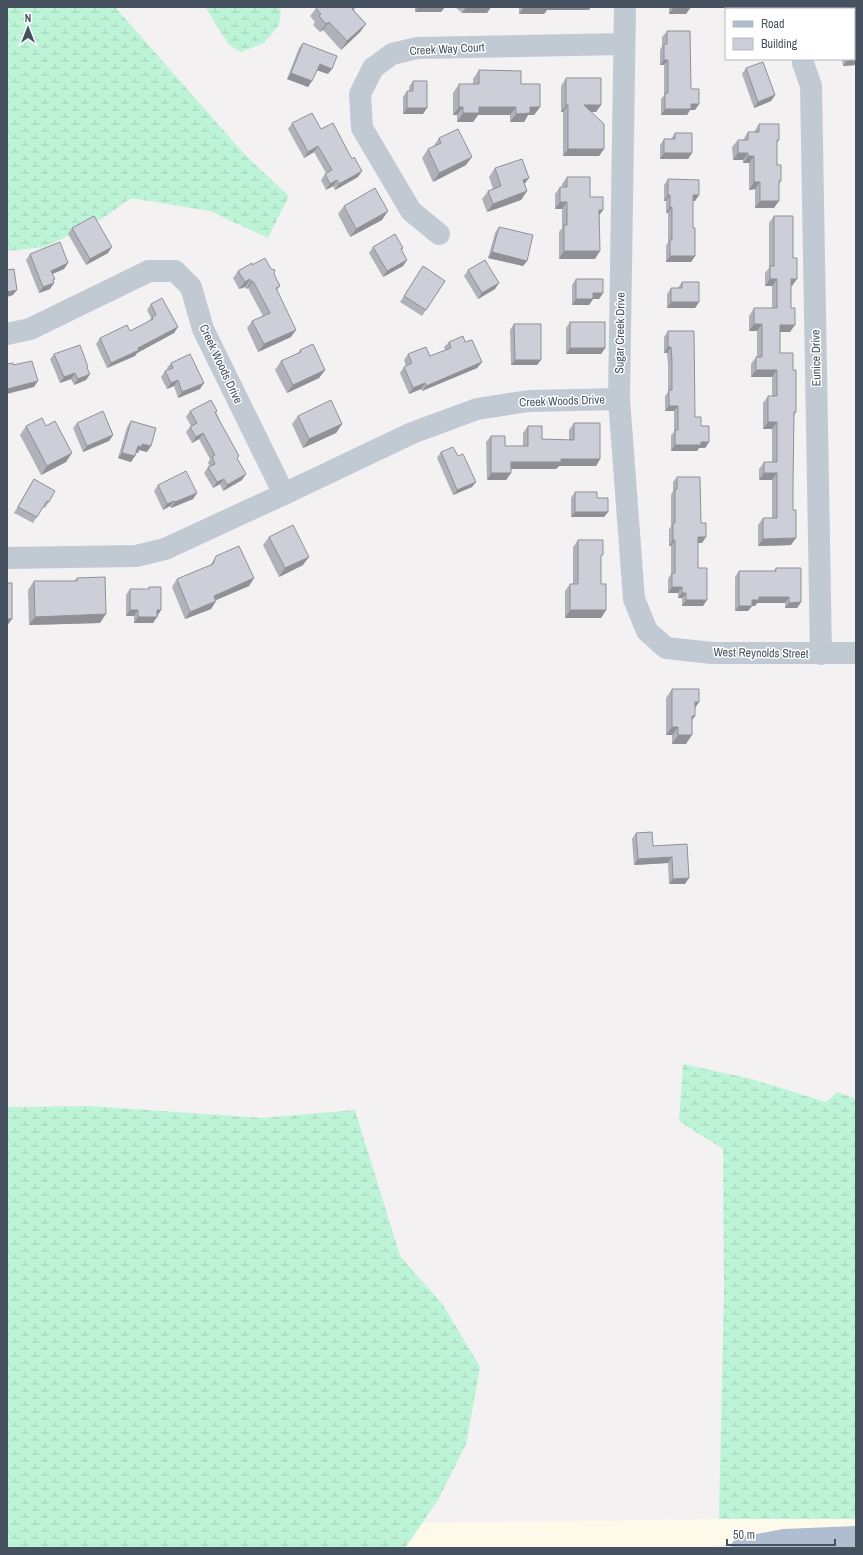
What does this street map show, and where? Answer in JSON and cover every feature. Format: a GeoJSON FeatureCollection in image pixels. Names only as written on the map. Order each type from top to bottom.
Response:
{"type":"FeatureCollection","features":[{"type":"Feature","properties":{"kind":"main road"},"geometry":{"type":"LineString","coordinates":[[742,1548],[784,1540],[856,1537]]}},
{"type":"Feature","properties":{"kind":"street","name":"Sugar Creek Drive"},"geometry":{"type":"LineString","coordinates":[[625,7],[619,399],[634,599],[647,631],[666,648]]}},
{"type":"Feature","properties":{"kind":"street","name":"Creek Way Court"},"geometry":{"type":"LineString","coordinates":[[439,234],[411,211],[362,128],[360,94],[374,68],[392,54],[417,48],[624,44]]}},
{"type":"Feature","properties":{"kind":"street","name":"Eunice Drive"},"geometry":{"type":"LineString","coordinates":[[803,63],[811,86],[821,654]]}},
{"type":"Feature","properties":{"kind":"street","name":"Creek Woods Drive"},"geometry":{"type":"LineString","coordinates":[[7,334],[30,328],[149,271],[175,271],[191,287],[203,329],[284,494]]}},
{"type":"Feature","properties":{"kind":"street","name":"Creek Woods Drive"},"geometry":{"type":"LineString","coordinates":[[7,558],[136,556],[165,550],[412,433],[477,409],[529,401],[619,399]]}},
{"type":"Feature","properties":{"kind":"street","name":"West Reynolds Street"},"geometry":{"type":"LineString","coordinates":[[666,648],[712,653],[856,653]]}},
{"type":"Feature","properties":{"kind":"shaded area"},"geometry":{"type":"Polygon","coordinates":[[[719,1519],[856,1519],[856,1528],[783,1532],[703,1548],[405,1548],[423,1523],[719,1519]]]}},
{"type":"Feature","properties":{"kind":"green space"},"geometry":{"type":"Polygon","coordinates":[[[7,7],[115,7],[245,155],[289,196],[268,238],[210,211],[131,198],[102,219],[45,247],[7,251],[7,7]]]}},
{"type":"Feature","properties":{"kind":"green space"},"geometry":{"type":"Polygon","coordinates":[[[205,7],[277,7],[281,10],[279,25],[264,43],[241,52],[229,45],[205,7]]]}},
{"type":"Feature","properties":{"kind":"green space"},"geometry":{"type":"Polygon","coordinates":[[[683,1064],[751,1079],[826,1102],[837,1092],[856,1099],[856,1519],[719,1519],[724,1288],[723,1149],[679,1121],[683,1064]]]}},
{"type":"Feature","properties":{"kind":"green space"},"geometry":{"type":"Polygon","coordinates":[[[89,1106],[262,1118],[355,1110],[400,1256],[443,1305],[480,1367],[466,1444],[438,1500],[405,1548],[7,1548],[7,1107],[89,1106]]]}},
{"type":"Feature","properties":{"kind":"building"},"geometry":{"type":"Polygon","coordinates":[[[354,7],[352,9],[366,24],[347,41],[329,22],[326,24],[319,16],[321,14],[316,8],[354,7]]]}},
{"type":"Feature","properties":{"kind":"building"},"geometry":{"type":"Polygon","coordinates":[[[690,7],[690,8],[673,8],[690,7]]]}},
{"type":"Feature","properties":{"kind":"building"},"geometry":{"type":"Polygon","coordinates":[[[667,31],[690,31],[691,89],[699,89],[699,104],[691,104],[691,109],[665,109],[665,93],[668,93],[668,60],[664,60],[664,44],[667,44],[667,31]]]}},
{"type":"Feature","properties":{"kind":"building"},"geometry":{"type":"Polygon","coordinates":[[[303,43],[337,56],[332,69],[320,64],[312,81],[291,73],[303,43]]]}},
{"type":"Feature","properties":{"kind":"building"},"geometry":{"type":"Polygon","coordinates":[[[855,43],[856,43],[855,57],[855,43]]]}},
{"type":"Feature","properties":{"kind":"building"},"geometry":{"type":"Polygon","coordinates":[[[763,62],[775,95],[758,102],[746,68],[763,62]]]}},
{"type":"Feature","properties":{"kind":"building"},"geometry":{"type":"Polygon","coordinates":[[[479,70],[521,71],[521,84],[540,84],[540,107],[530,107],[530,113],[516,114],[516,107],[479,107],[479,113],[463,113],[463,107],[459,107],[459,84],[479,84],[479,70]]]}},
{"type":"Feature","properties":{"kind":"building"},"geometry":{"type":"Polygon","coordinates":[[[566,78],[601,78],[601,105],[584,105],[604,124],[604,149],[568,149],[568,105],[566,105],[566,78]]]}},
{"type":"Feature","properties":{"kind":"building"},"geometry":{"type":"Polygon","coordinates":[[[413,81],[427,81],[427,108],[407,108],[407,91],[413,91],[413,81]]]}},
{"type":"Feature","properties":{"kind":"building"},"geometry":{"type":"Polygon","coordinates":[[[312,113],[321,129],[333,123],[352,159],[354,157],[362,171],[339,184],[337,180],[330,184],[325,174],[332,170],[318,146],[308,152],[292,123],[312,113]]]}},
{"type":"Feature","properties":{"kind":"building"},"geometry":{"type":"Polygon","coordinates":[[[759,124],[779,124],[779,140],[777,140],[777,165],[781,165],[781,181],[779,181],[779,201],[760,201],[760,182],[754,182],[754,156],[748,156],[748,153],[738,153],[738,140],[748,140],[748,132],[759,132],[759,124]]]}},
{"type":"Feature","properties":{"kind":"building"},"geometry":{"type":"Polygon","coordinates":[[[458,129],[472,157],[439,173],[428,149],[441,143],[439,138],[458,129]]]}},
{"type":"Feature","properties":{"kind":"building"},"geometry":{"type":"Polygon","coordinates":[[[675,133],[692,133],[692,153],[664,153],[664,139],[675,139],[675,133]]]}},
{"type":"Feature","properties":{"kind":"building"},"geometry":{"type":"Polygon","coordinates":[[[522,159],[529,178],[523,180],[527,191],[493,204],[488,191],[501,186],[495,168],[522,159]]]}},
{"type":"Feature","properties":{"kind":"building"},"geometry":{"type":"Polygon","coordinates":[[[567,177],[590,177],[590,197],[603,197],[603,210],[599,210],[600,251],[564,251],[564,225],[567,225],[567,202],[560,202],[560,187],[567,187],[567,177]]]}},
{"type":"Feature","properties":{"kind":"building"},"geometry":{"type":"Polygon","coordinates":[[[668,179],[699,180],[699,195],[693,195],[695,256],[670,256],[670,240],[672,240],[672,207],[670,207],[670,195],[668,195],[668,179]]]}},
{"type":"Feature","properties":{"kind":"building"},"geometry":{"type":"Polygon","coordinates":[[[375,188],[388,211],[356,229],[344,206],[375,188]]]}},
{"type":"Feature","properties":{"kind":"building"},"geometry":{"type":"Polygon","coordinates":[[[94,216],[112,247],[90,259],[72,228],[94,216]]]}},
{"type":"Feature","properties":{"kind":"building"},"geometry":{"type":"Polygon","coordinates":[[[774,216],[793,216],[793,258],[797,258],[797,279],[791,279],[791,308],[795,308],[795,325],[780,325],[780,353],[793,353],[793,370],[796,370],[793,510],[796,510],[796,538],[763,539],[763,518],[777,518],[777,473],[764,473],[764,462],[777,462],[777,422],[768,422],[768,396],[777,396],[777,370],[756,370],[756,357],[762,357],[762,324],[754,324],[754,308],[777,308],[777,279],[770,279],[770,266],[774,266],[774,216]]]}},
{"type":"Feature","properties":{"kind":"building"},"geometry":{"type":"Polygon","coordinates":[[[499,227],[533,235],[527,261],[492,252],[499,227]]]}},
{"type":"Feature","properties":{"kind":"building"},"geometry":{"type":"Polygon","coordinates":[[[395,234],[403,248],[401,249],[407,260],[387,271],[373,247],[395,234]]]}},
{"type":"Feature","properties":{"kind":"building"},"geometry":{"type":"Polygon","coordinates":[[[60,242],[68,263],[51,271],[55,279],[53,280],[54,283],[43,287],[30,254],[60,242]]]}},
{"type":"Feature","properties":{"kind":"building"},"geometry":{"type":"Polygon","coordinates":[[[265,258],[271,269],[275,270],[274,274],[280,286],[276,288],[296,330],[264,344],[252,321],[270,313],[253,281],[251,282],[250,279],[245,282],[238,271],[265,258]]]}},
{"type":"Feature","properties":{"kind":"building"},"geometry":{"type":"Polygon","coordinates":[[[485,260],[499,283],[482,293],[468,270],[485,260]]]}},
{"type":"Feature","properties":{"kind":"building"},"geometry":{"type":"Polygon","coordinates":[[[423,266],[445,281],[426,310],[404,296],[423,266]]]}},
{"type":"Feature","properties":{"kind":"building"},"geometry":{"type":"Polygon","coordinates":[[[14,269],[17,290],[7,292],[7,270],[14,269]]]}},
{"type":"Feature","properties":{"kind":"building"},"geometry":{"type":"Polygon","coordinates":[[[576,279],[603,279],[603,293],[593,293],[593,299],[576,299],[576,279]]]}},
{"type":"Feature","properties":{"kind":"building"},"geometry":{"type":"Polygon","coordinates":[[[682,282],[699,282],[699,302],[671,302],[671,288],[682,288],[682,282]]]}},
{"type":"Feature","properties":{"kind":"building"},"geometry":{"type":"Polygon","coordinates":[[[162,298],[178,327],[138,348],[139,350],[111,363],[100,338],[127,325],[130,331],[153,319],[152,317],[156,315],[151,304],[162,298]]]}},
{"type":"Feature","properties":{"kind":"building"},"geometry":{"type":"Polygon","coordinates":[[[570,322],[605,322],[605,348],[570,348],[570,322]]]}},
{"type":"Feature","properties":{"kind":"building"},"geometry":{"type":"Polygon","coordinates":[[[514,324],[541,324],[541,360],[515,360],[514,324]]]}},
{"type":"Feature","properties":{"kind":"building"},"geometry":{"type":"Polygon","coordinates":[[[668,331],[694,331],[695,417],[701,417],[701,426],[709,426],[709,442],[701,442],[701,445],[675,445],[675,430],[678,430],[678,406],[669,406],[669,390],[672,390],[672,360],[671,347],[668,347],[668,331]]]}},
{"type":"Feature","properties":{"kind":"building"},"geometry":{"type":"Polygon","coordinates":[[[463,336],[465,342],[472,340],[482,362],[426,386],[425,383],[413,388],[404,367],[412,363],[408,354],[426,347],[430,356],[451,348],[449,342],[463,336]]]}},
{"type":"Feature","properties":{"kind":"building"},"geometry":{"type":"Polygon","coordinates":[[[313,344],[325,370],[293,385],[281,361],[301,352],[300,350],[313,344]]]}},
{"type":"Feature","properties":{"kind":"building"},"geometry":{"type":"Polygon","coordinates":[[[80,345],[90,374],[78,379],[75,373],[64,377],[54,354],[80,345]]]}},
{"type":"Feature","properties":{"kind":"building"},"geometry":{"type":"Polygon","coordinates":[[[190,354],[204,383],[182,392],[178,380],[171,383],[165,371],[173,368],[171,363],[190,354]]]}},
{"type":"Feature","properties":{"kind":"building"},"geometry":{"type":"Polygon","coordinates":[[[32,361],[38,381],[7,389],[7,364],[13,363],[13,365],[32,361]]]}},
{"type":"Feature","properties":{"kind":"building"},"geometry":{"type":"Polygon","coordinates":[[[211,400],[217,411],[215,412],[239,456],[237,458],[246,474],[227,485],[224,479],[217,482],[208,467],[215,464],[212,457],[215,455],[203,433],[196,437],[190,427],[197,423],[190,411],[211,400]]]}},
{"type":"Feature","properties":{"kind":"building"},"geometry":{"type":"Polygon","coordinates":[[[331,400],[342,424],[309,439],[298,416],[331,400]]]}},
{"type":"Feature","properties":{"kind":"building"},"geometry":{"type":"Polygon","coordinates":[[[103,411],[113,435],[87,446],[77,423],[103,411]]]}},
{"type":"Feature","properties":{"kind":"building"},"geometry":{"type":"Polygon","coordinates":[[[42,418],[46,426],[55,421],[72,453],[47,466],[26,426],[42,418]]]}},
{"type":"Feature","properties":{"kind":"building"},"geometry":{"type":"Polygon","coordinates":[[[131,421],[156,428],[151,446],[142,444],[142,447],[138,446],[135,456],[122,453],[131,421]]]}},
{"type":"Feature","properties":{"kind":"building"},"geometry":{"type":"Polygon","coordinates":[[[574,423],[600,423],[600,459],[561,459],[561,462],[511,462],[511,473],[491,473],[491,436],[505,436],[505,446],[528,446],[528,426],[542,426],[542,439],[574,440],[574,423]]]}},
{"type":"Feature","properties":{"kind":"building"},"geometry":{"type":"Polygon","coordinates":[[[453,447],[458,456],[463,454],[476,482],[457,490],[441,452],[453,447]]]}},
{"type":"Feature","properties":{"kind":"building"},"geometry":{"type":"Polygon","coordinates":[[[186,471],[197,493],[167,504],[158,485],[186,471]]]}},
{"type":"Feature","properties":{"kind":"building"},"geometry":{"type":"Polygon","coordinates":[[[677,477],[700,477],[701,523],[706,523],[706,537],[698,537],[698,568],[707,568],[707,600],[686,600],[686,593],[682,593],[682,587],[672,587],[672,573],[675,573],[675,540],[673,540],[673,523],[675,523],[675,489],[677,489],[677,477]]]}},
{"type":"Feature","properties":{"kind":"building"},"geometry":{"type":"Polygon","coordinates":[[[34,479],[55,491],[49,502],[47,501],[37,517],[18,507],[34,479]]]}},
{"type":"Feature","properties":{"kind":"building"},"geometry":{"type":"Polygon","coordinates":[[[575,492],[597,492],[597,498],[608,498],[608,512],[575,512],[575,492]]]}},
{"type":"Feature","properties":{"kind":"building"},"geometry":{"type":"Polygon","coordinates":[[[293,525],[309,557],[285,568],[269,537],[293,525]]]}},
{"type":"Feature","properties":{"kind":"building"},"geometry":{"type":"Polygon","coordinates":[[[578,540],[603,540],[603,555],[601,555],[601,584],[606,584],[606,610],[570,610],[570,584],[578,584],[578,540]]]}},
{"type":"Feature","properties":{"kind":"building"},"geometry":{"type":"Polygon","coordinates":[[[239,546],[254,578],[214,596],[216,601],[190,612],[177,579],[213,564],[216,556],[239,546]]]}},
{"type":"Feature","properties":{"kind":"building"},"geometry":{"type":"Polygon","coordinates":[[[776,568],[801,568],[801,602],[789,603],[789,597],[759,597],[759,600],[752,600],[752,606],[739,606],[739,571],[776,571],[776,568]]]}},
{"type":"Feature","properties":{"kind":"building"},"geometry":{"type":"Polygon","coordinates":[[[105,577],[106,614],[35,617],[34,581],[77,581],[77,578],[105,577]]]}},
{"type":"Feature","properties":{"kind":"building"},"geometry":{"type":"Polygon","coordinates":[[[7,583],[12,583],[12,619],[7,619],[7,583]]]}},
{"type":"Feature","properties":{"kind":"building"},"geometry":{"type":"Polygon","coordinates":[[[149,587],[161,587],[161,610],[157,610],[157,617],[138,617],[138,610],[130,610],[130,589],[149,589],[149,587]]]}},
{"type":"Feature","properties":{"kind":"building"},"geometry":{"type":"Polygon","coordinates":[[[672,689],[699,689],[699,702],[695,702],[695,716],[692,716],[692,735],[678,735],[678,727],[672,727],[672,689]]]}},
{"type":"Feature","properties":{"kind":"building"},"geometry":{"type":"Polygon","coordinates":[[[652,832],[653,846],[687,844],[689,878],[673,879],[672,857],[638,859],[636,833],[652,832]]]}}]}
